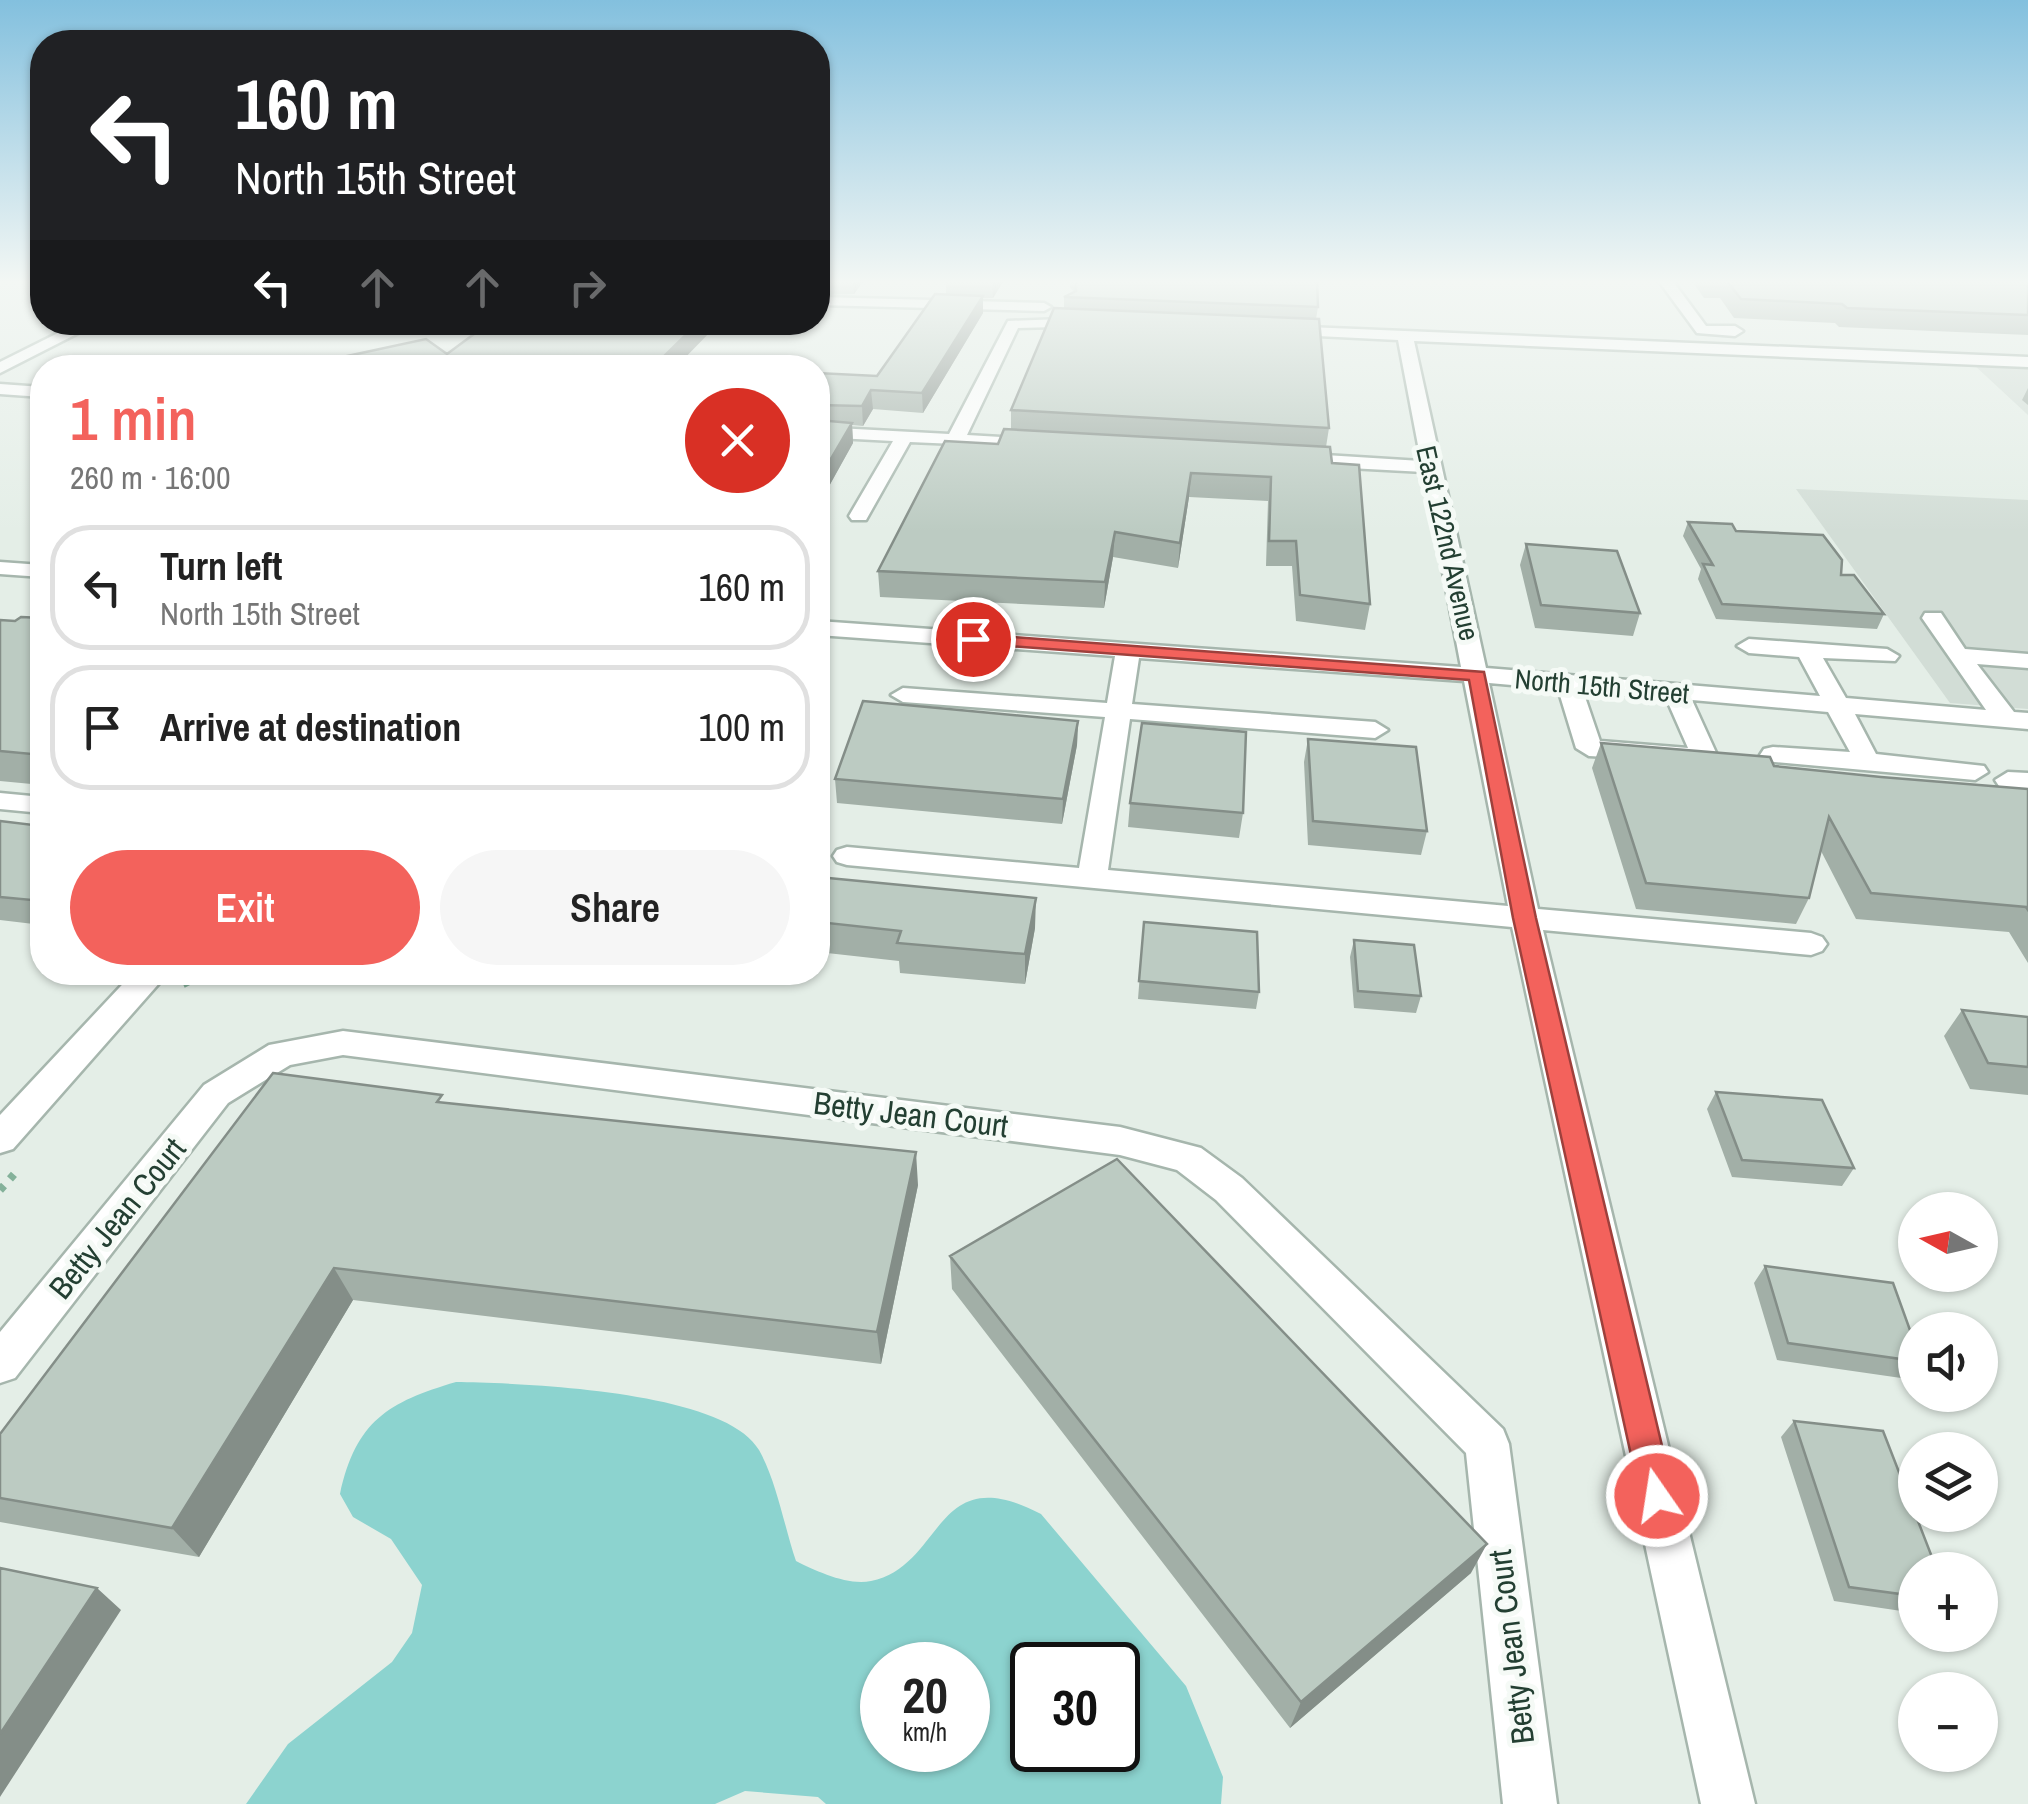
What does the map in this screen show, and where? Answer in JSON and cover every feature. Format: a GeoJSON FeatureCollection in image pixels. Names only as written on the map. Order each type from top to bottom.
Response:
{"type":"FeatureCollection","features":[{"type":"Feature","properties":{"kind":"street"},"geometry":{"type":"LineString","coordinates":[[956,438],[993,364]]}},
{"type":"Feature","properties":{"kind":"street","name":"East 122nd Avenue"},"geometry":{"type":"LineString","coordinates":[[1410,364],[1478,676],[1525,918],[1728,1804]]}},
{"type":"Feature","properties":{"kind":"street"},"geometry":{"type":"LineString","coordinates":[[0,390],[30,391]]}},
{"type":"Feature","properties":{"kind":"street"},"geometry":{"type":"LineString","coordinates":[[830,433],[1053,445]]}},
{"type":"Feature","properties":{"kind":"street"},"geometry":{"type":"LineString","coordinates":[[860,516],[905,436]]}},
{"type":"Feature","properties":{"kind":"street"},"geometry":{"type":"LineString","coordinates":[[1280,458],[1430,467]]}},
{"type":"Feature","properties":{"kind":"street"},"geometry":{"type":"LineString","coordinates":[[0,568],[30,570]]}},
{"type":"Feature","properties":{"kind":"street"},"geometry":{"type":"LineString","coordinates":[[0,590],[30,573]]}},
{"type":"Feature","properties":{"kind":"street"},"geometry":{"type":"LineString","coordinates":[[1933,618],[1958,656],[2017,720]]}},
{"type":"Feature","properties":{"kind":"street","name":"North 15th Street"},"geometry":{"type":"LineString","coordinates":[[830,629],[1568,682],[2017,720]]}},
{"type":"Feature","properties":{"kind":"street"},"geometry":{"type":"LineString","coordinates":[[1749,646],[1887,656]]}},
{"type":"Feature","properties":{"kind":"street"},"geometry":{"type":"LineString","coordinates":[[1092,878],[1128,650]]}},
{"type":"Feature","properties":{"kind":"street"},"geometry":{"type":"LineString","coordinates":[[1807,650],[1863,752],[1861,761]]}},
{"type":"Feature","properties":{"kind":"street"},"geometry":{"type":"LineString","coordinates":[[1958,656],[2028,662]]}},
{"type":"Feature","properties":{"kind":"street"},"geometry":{"type":"LineString","coordinates":[[1568,682],[1589,748],[1705,757],[1676,692]]}},
{"type":"Feature","properties":{"kind":"street"},"geometry":{"type":"LineString","coordinates":[[903,695],[1375,730]]}},
{"type":"Feature","properties":{"kind":"street"},"geometry":{"type":"LineString","coordinates":[[1773,755],[1975,772]]}},
{"type":"Feature","properties":{"kind":"street"},"geometry":{"type":"LineString","coordinates":[[0,802],[30,804]]}},
{"type":"Feature","properties":{"kind":"street"},"geometry":{"type":"LineString","coordinates":[[847,856],[1811,944]]}},
{"type":"Feature","properties":{"kind":"street"},"geometry":{"type":"LineString","coordinates":[[0,1139],[141,985]]}},
{"type":"Feature","properties":{"kind":"street","name":"Betty Jean Court"},"geometry":{"type":"LineString","coordinates":[[0,1364],[216,1094],[281,1054],[343,1043],[1120,1141],[1188,1158],[1229,1190],[1487,1444],[1530,1804]]}},
{"type":"Feature","properties":{"kind":"shaded area"},"geometry":{"type":"Polygon","coordinates":[[[1973,364],[2028,366],[2028,415],[1973,364]]]}},
{"type":"Feature","properties":{"kind":"shaded area"},"geometry":{"type":"Polygon","coordinates":[[[1796,489],[2028,500],[2028,709],[1950,703],[1796,489]]]}},
{"type":"Feature","properties":{"kind":"water"},"geometry":{"type":"Polygon","coordinates":[[[456,1382],[526,1385],[619,1394],[706,1414],[739,1430],[759,1450],[796,1561],[842,1580],[871,1581],[895,1571],[914,1556],[959,1506],[979,1498],[1006,1500],[1041,1514],[1186,1686],[1223,1777],[1221,1804],[826,1804],[818,1797],[745,1791],[715,1804],[246,1804],[288,1744],[392,1662],[412,1633],[422,1585],[391,1539],[353,1517],[340,1494],[355,1449],[366,1432],[378,1418],[411,1398],[456,1382]]]}},
{"type":"Feature","properties":{"kind":"building"},"geometry":{"type":"Polygon","coordinates":[[[885,364],[940,364],[922,393],[871,390],[862,406],[830,405],[830,374],[877,376],[885,364]]]}},
{"type":"Feature","properties":{"kind":"building"},"geometry":{"type":"Polygon","coordinates":[[[1030,364],[1323,364],[1329,428],[1011,410],[1030,364]]]}},
{"type":"Feature","properties":{"kind":"building"},"geometry":{"type":"Polygon","coordinates":[[[830,421],[852,423],[830,461],[830,421]]]}},
{"type":"Feature","properties":{"kind":"building"},"geometry":{"type":"Polygon","coordinates":[[[1004,429],[1330,447],[1332,463],[1359,465],[1370,604],[1300,595],[1296,541],[1269,541],[1271,477],[1191,473],[1180,543],[1115,532],[1105,582],[878,571],[945,441],[998,444],[1004,429]]]}},
{"type":"Feature","properties":{"kind":"building"},"geometry":{"type":"Polygon","coordinates":[[[1688,522],[1732,524],[1736,531],[1823,535],[1842,560],[1841,575],[1854,575],[1884,614],[1722,604],[1703,564],[1713,565],[1688,522]]]}},
{"type":"Feature","properties":{"kind":"building"},"geometry":{"type":"Polygon","coordinates":[[[1526,544],[1617,551],[1640,613],[1541,605],[1526,544]]]}},
{"type":"Feature","properties":{"kind":"building"},"geometry":{"type":"Polygon","coordinates":[[[30,617],[30,754],[0,751],[0,620],[30,617]]]}},
{"type":"Feature","properties":{"kind":"building"},"geometry":{"type":"Polygon","coordinates":[[[863,701],[1078,721],[1063,799],[835,779],[863,701]]]}},
{"type":"Feature","properties":{"kind":"building"},"geometry":{"type":"Polygon","coordinates":[[[1142,723],[1246,732],[1243,813],[1130,803],[1142,723]]]}},
{"type":"Feature","properties":{"kind":"building"},"geometry":{"type":"Polygon","coordinates":[[[1308,739],[1416,747],[1427,831],[1313,821],[1308,739]]]}},
{"type":"Feature","properties":{"kind":"building"},"geometry":{"type":"Polygon","coordinates":[[[1601,743],[1770,757],[1774,766],[2028,789],[2028,910],[1871,893],[1829,817],[1809,898],[1646,883],[1601,743]]]}},
{"type":"Feature","properties":{"kind":"building"},"geometry":{"type":"Polygon","coordinates":[[[0,821],[30,825],[30,900],[0,897],[0,821]]]}},
{"type":"Feature","properties":{"kind":"building"},"geometry":{"type":"Polygon","coordinates":[[[830,878],[1036,898],[1025,954],[897,943],[901,931],[830,923],[830,878]]]}},
{"type":"Feature","properties":{"kind":"building"},"geometry":{"type":"Polygon","coordinates":[[[1144,922],[1257,932],[1259,992],[1139,981],[1144,922]]]}},
{"type":"Feature","properties":{"kind":"building"},"geometry":{"type":"Polygon","coordinates":[[[1354,940],[1414,945],[1421,996],[1358,991],[1354,940]]]}},
{"type":"Feature","properties":{"kind":"building"},"geometry":{"type":"Polygon","coordinates":[[[1962,1010],[2028,1017],[2028,1067],[1988,1063],[1962,1010]]]}},
{"type":"Feature","properties":{"kind":"building"},"geometry":{"type":"Polygon","coordinates":[[[273,1073],[442,1095],[437,1102],[916,1152],[877,1332],[334,1268],[172,1528],[0,1498],[0,1434],[273,1073]]]}},
{"type":"Feature","properties":{"kind":"building"},"geometry":{"type":"Polygon","coordinates":[[[1716,1092],[1822,1100],[1854,1168],[1742,1160],[1716,1092]]]}},
{"type":"Feature","properties":{"kind":"building"},"geometry":{"type":"Polygon","coordinates":[[[1117,1159],[1487,1544],[1301,1702],[950,1256],[1117,1159]]]}},
{"type":"Feature","properties":{"kind":"building"},"geometry":{"type":"Polygon","coordinates":[[[1765,1266],[1893,1283],[1903,1312],[1898,1312],[1898,1359],[1788,1343],[1765,1266]]]}},
{"type":"Feature","properties":{"kind":"building"},"geometry":{"type":"Polygon","coordinates":[[[1794,1421],[1883,1431],[1898,1470],[1898,1532],[1922,1532],[1930,1552],[1898,1552],[1898,1594],[1849,1587],[1794,1421]]]}},
{"type":"Feature","properties":{"kind":"building"},"geometry":{"type":"Polygon","coordinates":[[[0,1568],[97,1588],[0,1734],[0,1568]]]}},
{"type":"Feature","properties":{"kind":"route"},"geometry":{"type":"LineString","coordinates":[[973,639],[1478,676],[1525,918],[1657,1496]]}}]}
